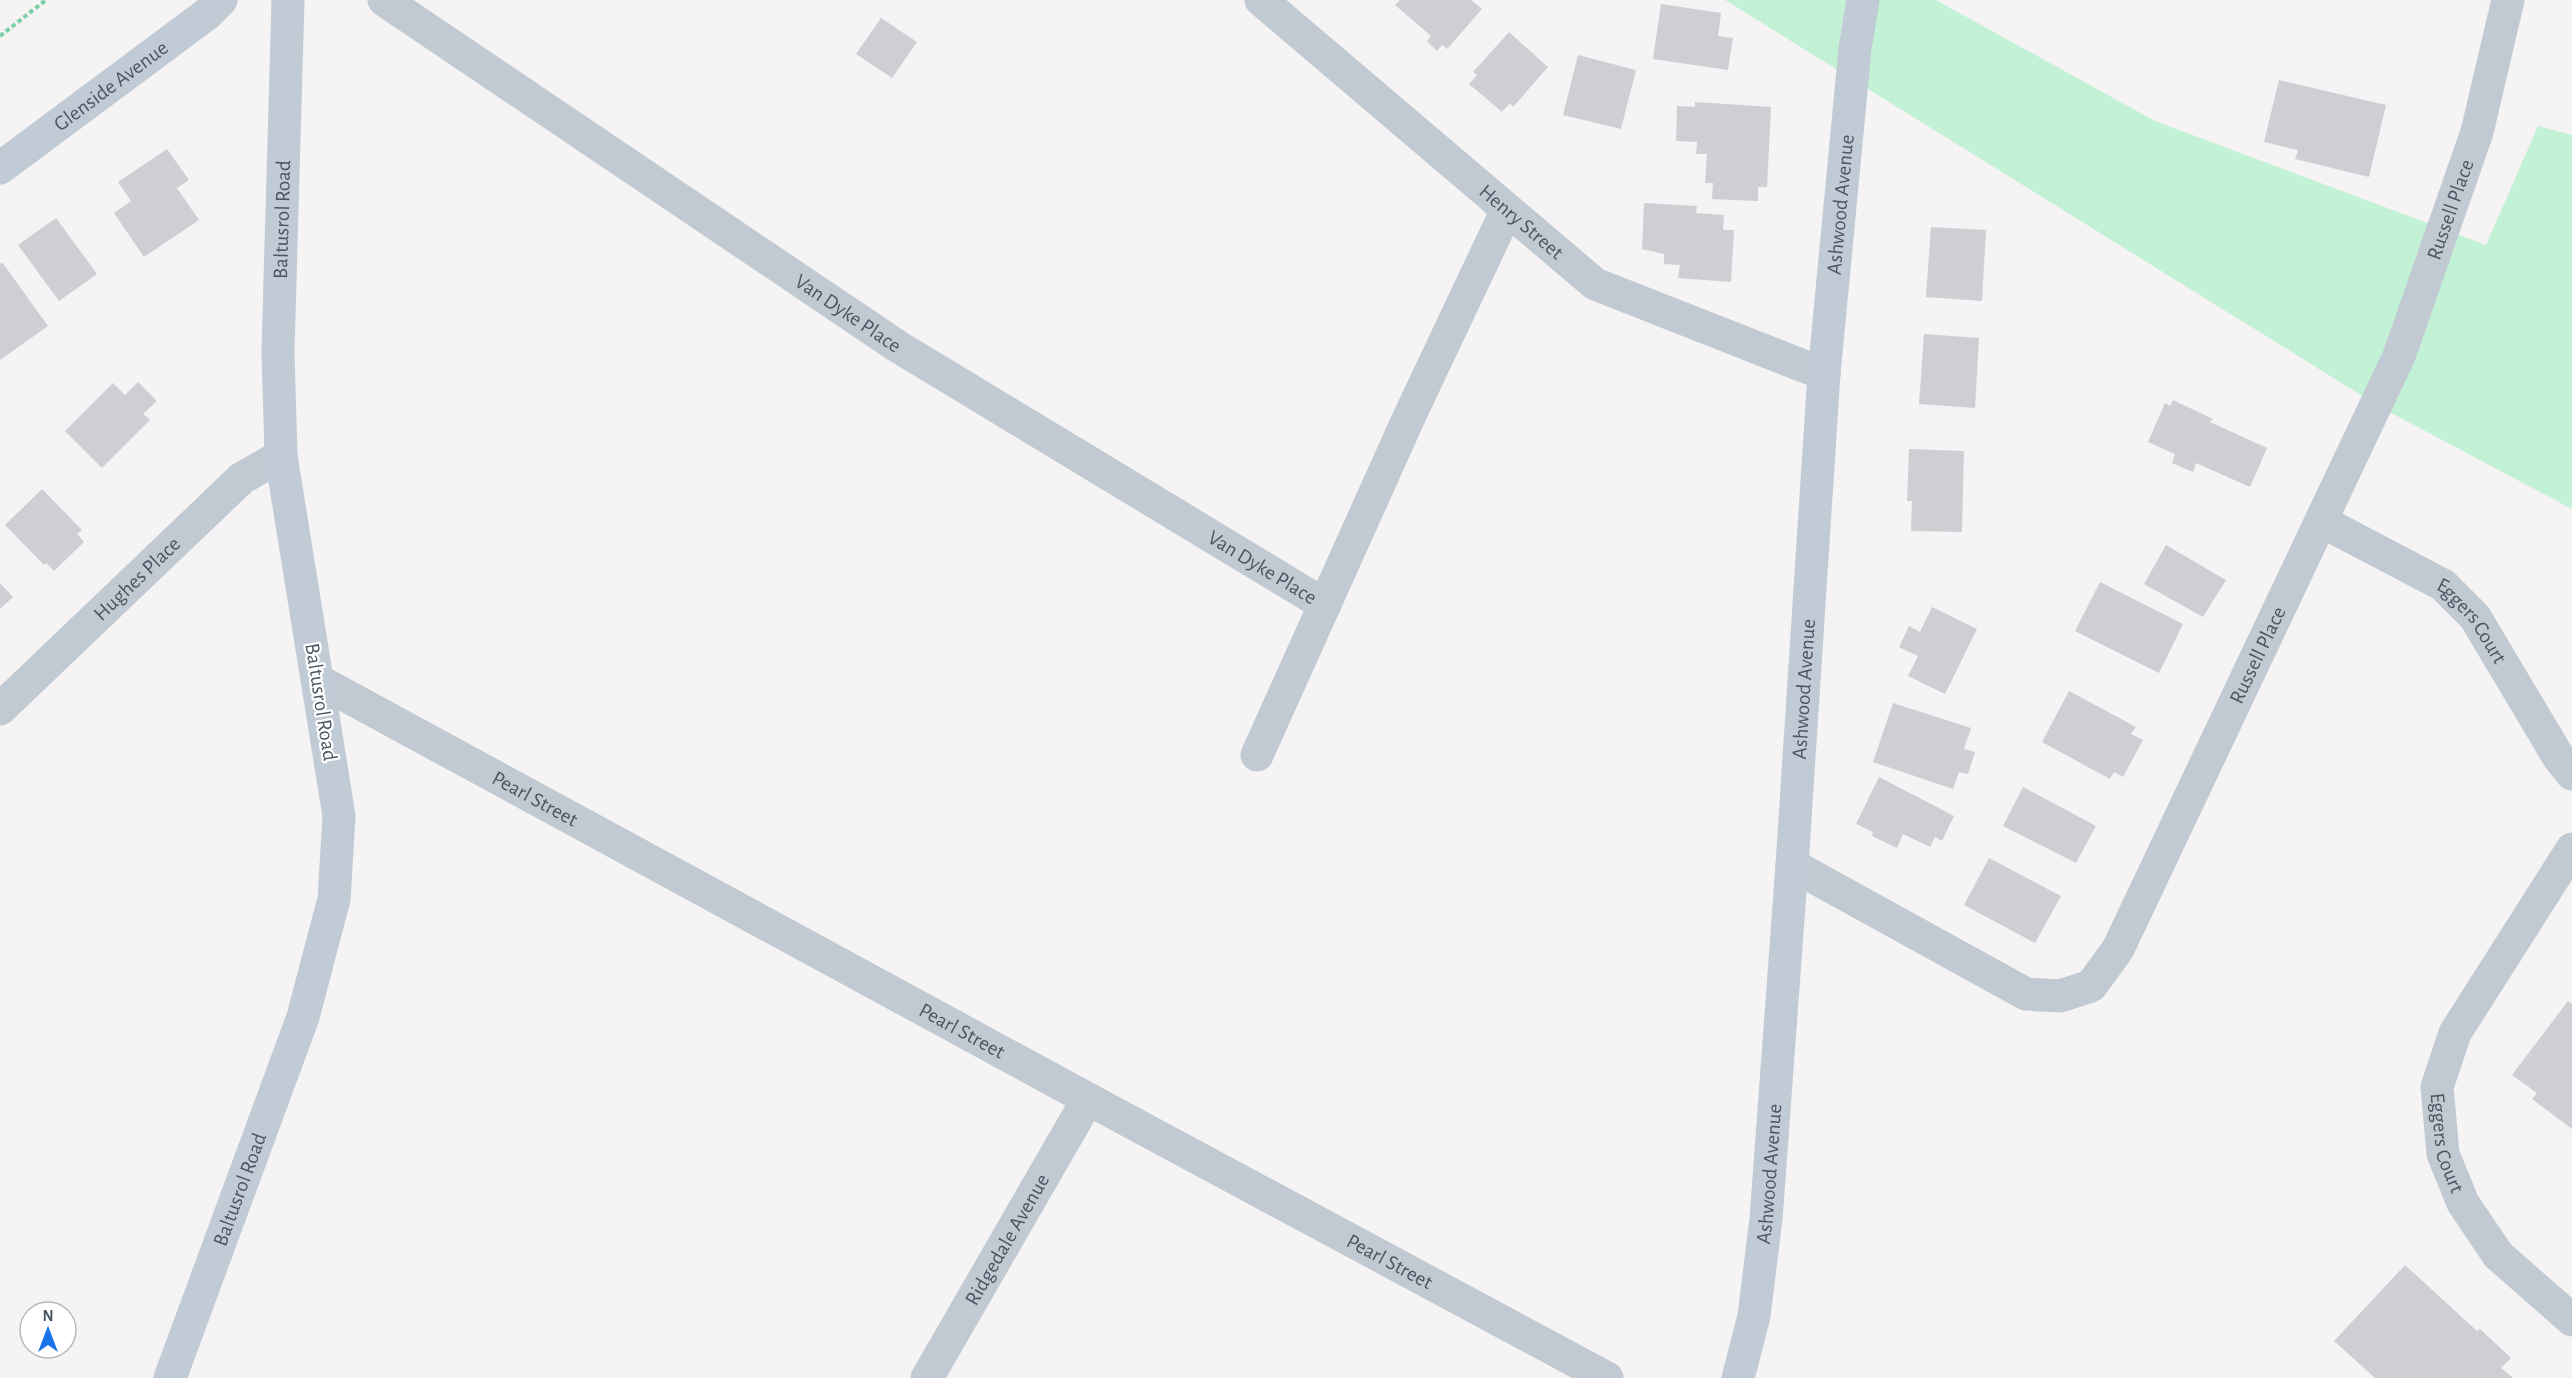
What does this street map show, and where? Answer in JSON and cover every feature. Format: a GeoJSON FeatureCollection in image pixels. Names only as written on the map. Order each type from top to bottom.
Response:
{"type":"FeatureCollection","features":[{"type":"Feature","properties":{"kind":"main road","name":"Glenside Avenue"},"geometry":{"type":"LineString","coordinates":[[0,168],[207,14],[221,0]]}},
{"type":"Feature","properties":{"kind":"main road","name":"Baltusrol Road"},"geometry":{"type":"LineString","coordinates":[[170,1378],[303,1017],[334,899],[339,816],[281,456],[278,351],[288,0]]}},
{"type":"Feature","properties":{"kind":"main road","name":"Ashwood Avenue"},"geometry":{"type":"LineString","coordinates":[[1738,1378],[1754,1316],[1766,1219],[1824,374],[1855,49],[1863,0]]}},
{"type":"Feature","properties":{"kind":"street","name":"Van Dyke Place"},"geometry":{"type":"LineString","coordinates":[[384,0],[897,346],[1324,605]]}},
{"type":"Feature","properties":{"kind":"street","name":"Henry Street"},"geometry":{"type":"LineString","coordinates":[[1261,0],[1595,285],[1824,374]]}},
{"type":"Feature","properties":{"kind":"street","name":"Russell Place"},"geometry":{"type":"LineString","coordinates":[[1792,865],[2026,993],[2060,996],[2091,986],[2118,949],[2399,356],[2477,132],[2508,0]]}},
{"type":"Feature","properties":{"kind":"street","name":"Van Dyke Place"},"geometry":{"type":"LineString","coordinates":[[1257,755],[1410,415],[1507,210]]}},
{"type":"Feature","properties":{"kind":"street","name":"Hughes Place"},"geometry":{"type":"LineString","coordinates":[[0,709],[242,478],[281,456]]}},
{"type":"Feature","properties":{"kind":"street","name":"Eggers Court"},"geometry":{"type":"LineString","coordinates":[[2321,521],[2443,585],[2475,617],[2559,758],[2572,774]]}},
{"type":"Feature","properties":{"kind":"street","name":"Pearl Street"},"geometry":{"type":"LineString","coordinates":[[319,681],[1088,1100],[1607,1378]]}},
{"type":"Feature","properties":{"kind":"street","name":"Eggers Court"},"geometry":{"type":"LineString","coordinates":[[2572,849],[2455,1033],[2437,1087],[2443,1154],[2463,1203],[2498,1255],[2572,1320]]}},
{"type":"Feature","properties":{"kind":"street","name":"Ridgedale Avenue"},"geometry":{"type":"LineString","coordinates":[[927,1378],[1088,1100]]}},
{"type":"Feature","properties":{"kind":"path"},"geometry":{"type":"LineString","coordinates":[[0,36],[46,0]]}},
{"type":"Feature","properties":{"kind":"green space"},"geometry":{"type":"Polygon","coordinates":[[[1725,0],[1936,0],[2155,121],[2486,245],[2538,126],[2572,135],[2572,509],[2380,407],[1725,0]]]}},
{"type":"Feature","properties":{"kind":"building"},"geometry":{"type":"Polygon","coordinates":[[[1400,0],[1471,0],[1482,9],[1447,49],[1442,45],[1437,51],[1427,41],[1431,36],[1395,5],[1400,0]]]}},
{"type":"Feature","properties":{"kind":"building"},"geometry":{"type":"Polygon","coordinates":[[[1661,4],[1721,13],[1718,36],[1733,38],[1728,70],[1653,59],[1661,4]]]}},
{"type":"Feature","properties":{"kind":"building"},"geometry":{"type":"Polygon","coordinates":[[[881,18],[917,42],[892,78],[856,54],[881,18]]]}},
{"type":"Feature","properties":{"kind":"building"},"geometry":{"type":"Polygon","coordinates":[[[1509,32],[1548,67],[1513,107],[1510,103],[1502,112],[1469,84],[1477,75],[1473,72],[1509,32]]]}},
{"type":"Feature","properties":{"kind":"building"},"geometry":{"type":"Polygon","coordinates":[[[1578,55],[1636,70],[1621,129],[1563,115],[1578,55]]]}},
{"type":"Feature","properties":{"kind":"building"},"geometry":{"type":"Polygon","coordinates":[[[2279,80],[2386,105],[2369,177],[2295,159],[2298,150],[2264,142],[2279,80]]]}},
{"type":"Feature","properties":{"kind":"building"},"geometry":{"type":"Polygon","coordinates":[[[1695,102],[1771,107],[1767,187],[1758,187],[1758,201],[1712,199],[1713,183],[1705,183],[1707,154],[1696,154],[1697,142],[1676,141],[1677,106],[1695,107],[1695,102]]]}},
{"type":"Feature","properties":{"kind":"building"},"geometry":{"type":"Polygon","coordinates":[[[167,149],[189,180],[177,188],[199,220],[144,257],[114,213],[131,201],[118,182],[167,149]]]}},
{"type":"Feature","properties":{"kind":"building"},"geometry":{"type":"Polygon","coordinates":[[[1644,203],[1697,206],[1696,213],[1724,215],[1723,230],[1734,230],[1731,282],[1678,278],[1680,265],[1664,264],[1664,254],[1642,249],[1644,203]]]}},
{"type":"Feature","properties":{"kind":"building"},"geometry":{"type":"Polygon","coordinates":[[[56,218],[97,274],[59,301],[18,245],[56,218]]]}},
{"type":"Feature","properties":{"kind":"building"},"geometry":{"type":"Polygon","coordinates":[[[1931,227],[1986,230],[1982,301],[1926,297],[1931,227]]]}},
{"type":"Feature","properties":{"kind":"building"},"geometry":{"type":"Polygon","coordinates":[[[2,262],[48,326],[0,360],[0,264],[2,262]]]}},
{"type":"Feature","properties":{"kind":"building"},"geometry":{"type":"Polygon","coordinates":[[[1924,334],[1979,338],[1975,408],[1919,404],[1924,334]]]}},
{"type":"Feature","properties":{"kind":"building"},"geometry":{"type":"Polygon","coordinates":[[[138,382],[157,401],[143,414],[150,420],[102,468],[65,431],[113,383],[125,395],[138,382]]]}},
{"type":"Feature","properties":{"kind":"building"},"geometry":{"type":"Polygon","coordinates":[[[2173,400],[2213,419],[2210,422],[2267,448],[2250,487],[2196,463],[2193,472],[2172,463],[2175,454],[2148,442],[2165,403],[2170,406],[2173,400]]]}},
{"type":"Feature","properties":{"kind":"building"},"geometry":{"type":"Polygon","coordinates":[[[1909,449],[1964,451],[1962,532],[1911,531],[1912,501],[1907,501],[1909,449]]]}},
{"type":"Feature","properties":{"kind":"building"},"geometry":{"type":"Polygon","coordinates":[[[42,489],[82,530],[77,534],[84,542],[54,571],[46,563],[44,565],[5,525],[42,489]]]}},
{"type":"Feature","properties":{"kind":"building"},"geometry":{"type":"Polygon","coordinates":[[[2166,545],[2226,580],[2203,617],[2144,584],[2166,545]]]}},
{"type":"Feature","properties":{"kind":"building"},"geometry":{"type":"Polygon","coordinates":[[[2100,582],[2183,624],[2159,673],[2075,631],[2100,582]]]}},
{"type":"Feature","properties":{"kind":"building"},"geometry":{"type":"Polygon","coordinates":[[[0,583],[13,597],[0,609],[0,583]]]}},
{"type":"Feature","properties":{"kind":"building"},"geometry":{"type":"Polygon","coordinates":[[[1932,607],[1977,629],[1945,694],[1908,676],[1918,656],[1899,647],[1909,626],[1920,632],[1932,607]]]}},
{"type":"Feature","properties":{"kind":"building"},"geometry":{"type":"Polygon","coordinates":[[[2069,691],[2136,727],[2131,734],[2143,740],[2123,777],[2114,772],[2110,779],[2042,742],[2069,691]]]}},
{"type":"Feature","properties":{"kind":"building"},"geometry":{"type":"Polygon","coordinates":[[[1893,703],[1971,728],[1964,749],[1975,752],[1968,774],[1959,772],[1953,789],[1873,762],[1893,703]]]}},
{"type":"Feature","properties":{"kind":"building"},"geometry":{"type":"Polygon","coordinates":[[[1879,777],[1954,816],[1942,841],[1935,837],[1930,847],[1903,834],[1897,848],[1872,836],[1873,832],[1856,824],[1879,777]]]}},
{"type":"Feature","properties":{"kind":"building"},"geometry":{"type":"Polygon","coordinates":[[[2023,787],[2096,826],[2076,863],[2003,826],[2023,787]]]}},
{"type":"Feature","properties":{"kind":"building"},"geometry":{"type":"Polygon","coordinates":[[[1989,858],[2061,896],[2035,943],[1964,905],[1989,858]]]}},
{"type":"Feature","properties":{"kind":"building"},"geometry":{"type":"Polygon","coordinates":[[[2568,1001],[2572,1004],[2572,1129],[2532,1099],[2537,1093],[2512,1075],[2568,1001]]]}},
{"type":"Feature","properties":{"kind":"building"},"geometry":{"type":"Polygon","coordinates":[[[2405,1265],[2477,1331],[2480,1329],[2511,1358],[2501,1368],[2513,1378],[2375,1378],[2334,1341],[2405,1265]]]}}]}
